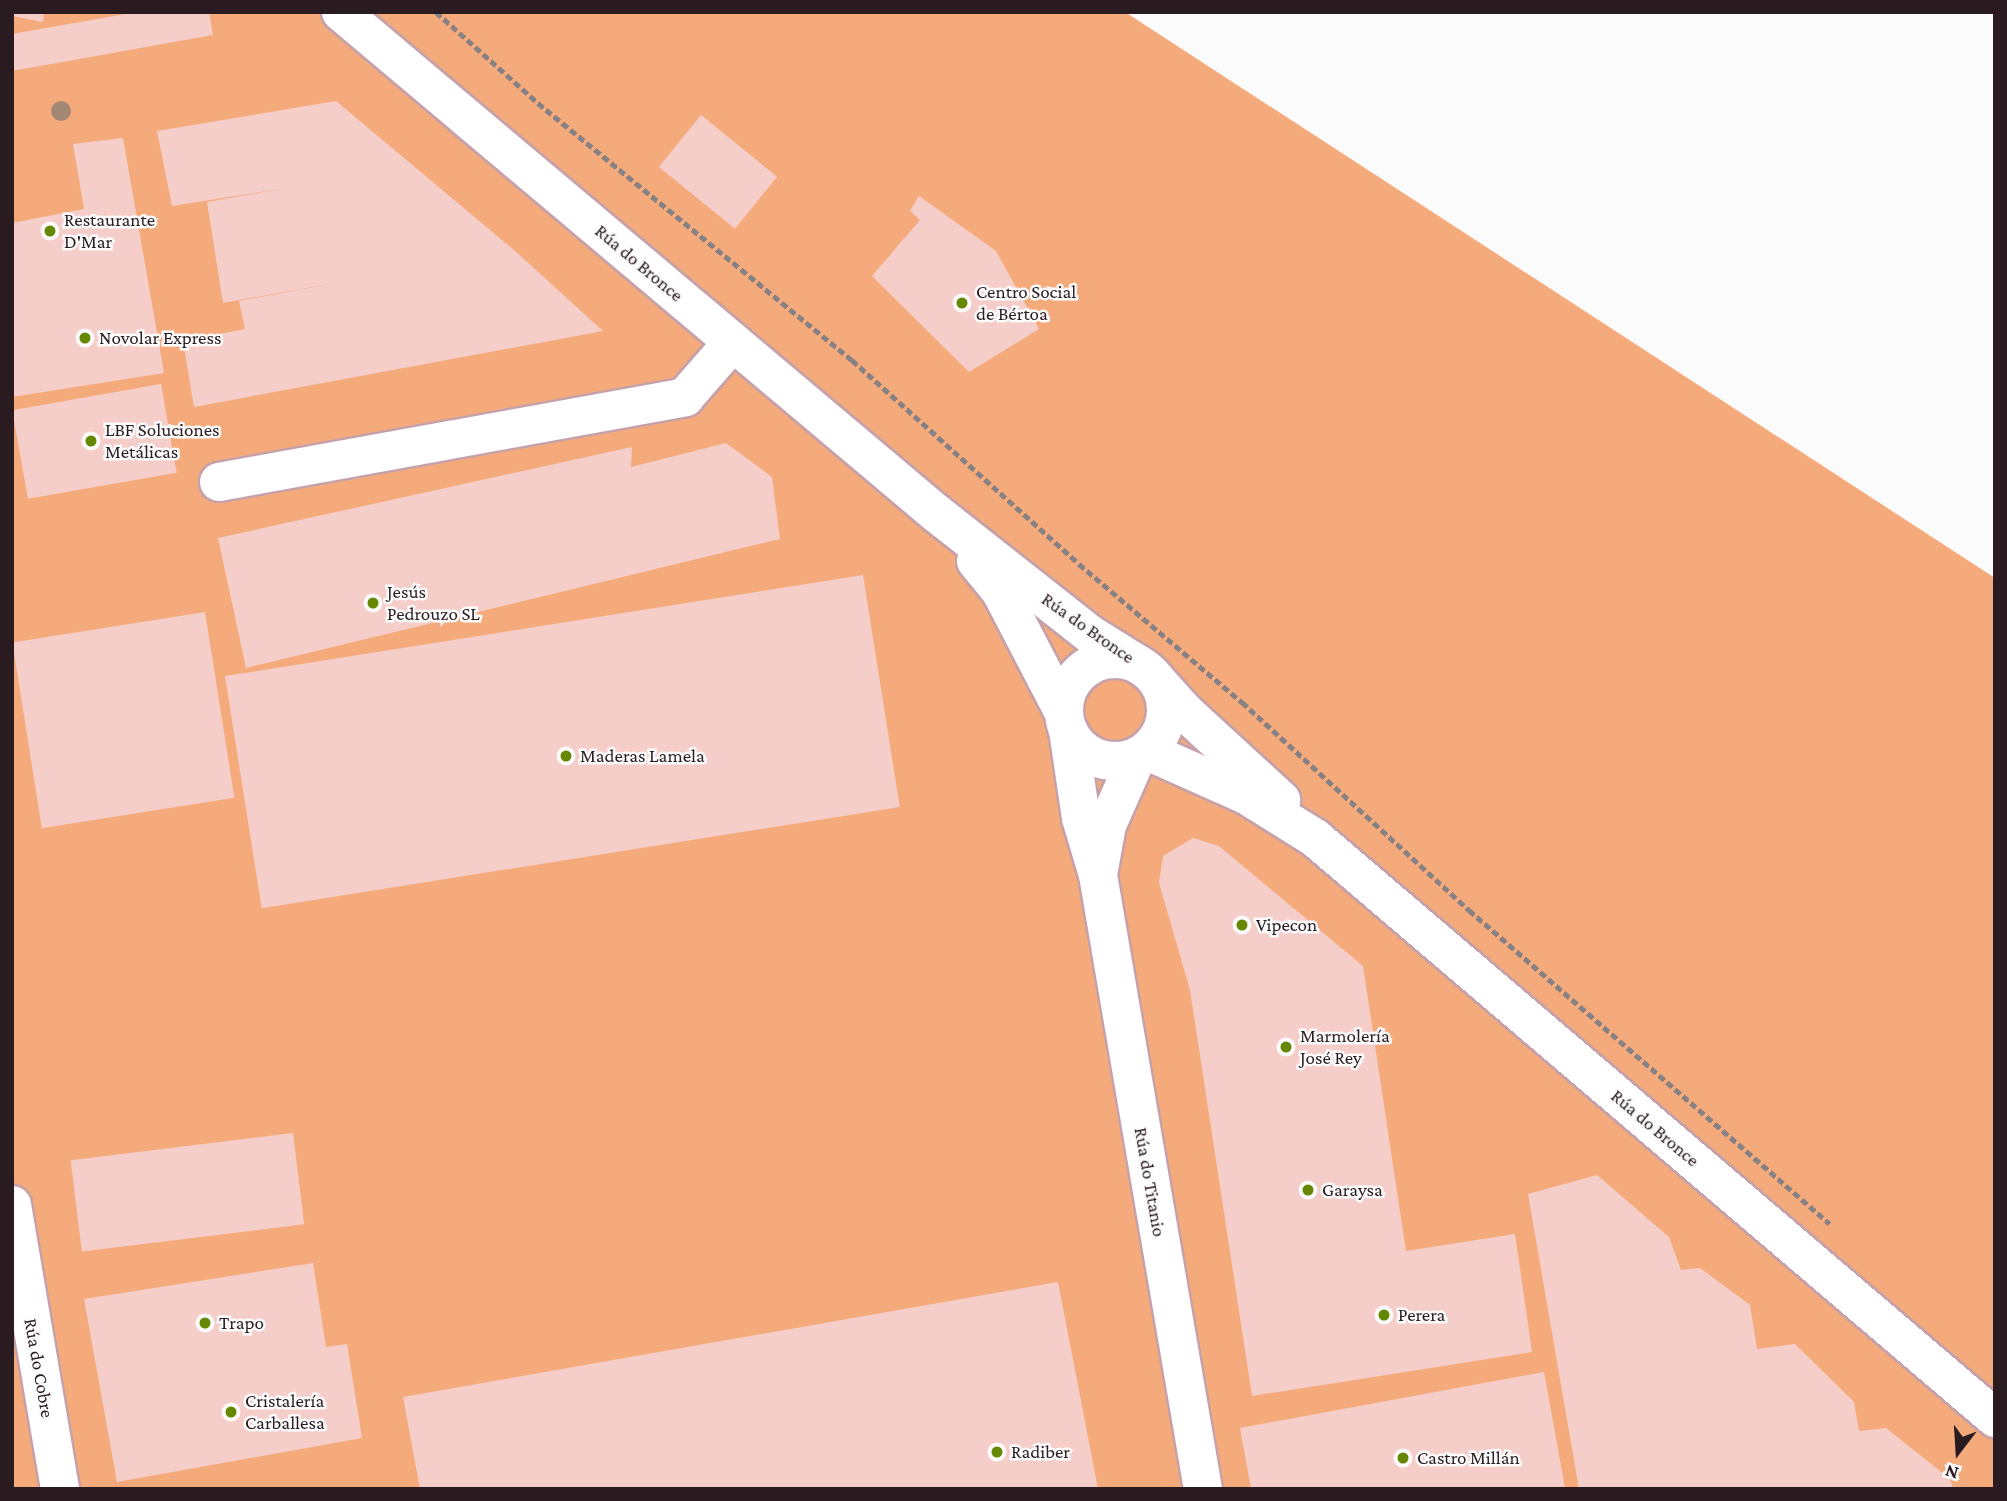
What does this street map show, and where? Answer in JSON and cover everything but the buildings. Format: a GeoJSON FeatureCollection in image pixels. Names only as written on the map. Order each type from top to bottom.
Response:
{"type":"FeatureCollection","features":[{"type":"Feature","properties":{"kind":"street","name":"Rúa do Bronce"},"geometry":{"type":"LineString","coordinates":[[341,12],[936,513],[1091,635],[1147,671],[1184,711],[1270,788],[1315,838],[1995,1418]]}},
{"type":"Feature","properties":{"kind":"street"},"geometry":{"type":"LineString","coordinates":[[219,482],[685,397],[733,342]]}},
{"type":"Feature","properties":{"kind":"street","name":"Rúa do Bronce"},"geometry":{"type":"LineString","coordinates":[[936,513],[1001,592],[1066,722]]}},
{"type":"Feature","properties":{"kind":"street"},"geometry":{"type":"LineString","coordinates":[[1112,659],[1147,671],[1163,692],[1166,721],[1159,738],[1142,754],[1120,761],[1094,757],[1079,747],[1066,722],[1068,690],[1078,675],[1095,663],[1112,659]]}},
{"type":"Feature","properties":{"kind":"street","name":"Rúa do Titanio"},"geometry":{"type":"LineString","coordinates":[[1066,722],[1081,818],[1098,875],[1203,1489]]}},
{"type":"Feature","properties":{"kind":"street","name":"Rúa do Bronce"},"geometry":{"type":"LineString","coordinates":[[1142,754],[1186,769],[1246,795],[1315,838]]}},
{"type":"Feature","properties":{"kind":"street","name":"Rúa do Titanio"},"geometry":{"type":"LineString","coordinates":[[1098,875],[1107,825],[1119,795],[1142,754]]}},
{"type":"Feature","properties":{"kind":"street"},"geometry":{"type":"LineString","coordinates":[[1119,795],[1150,779],[1186,769]]}},
{"type":"Feature","properties":{"kind":"street","name":"Rúa do Cobre"},"geometry":{"type":"LineString","coordinates":[[12,1205],[60,1489]]}},
{"type":"Feature","properties":{"kind":"shaded area"},"geometry":{"type":"Polygon","coordinates":[[[12,12],[1125,12],[1995,578],[1995,1489],[12,1489],[12,12]]]}},
{"type":"Feature","properties":{"kind":"place","name":"Restaurante D'Mar"},"geometry":{"type":"Point","coordinates":[50,231]}},
{"type":"Feature","properties":{"kind":"place","name":"Centro Social de Bértoa"},"geometry":{"type":"Point","coordinates":[962,303]}},
{"type":"Feature","properties":{"kind":"place","name":"Novolar Express"},"geometry":{"type":"Point","coordinates":[85,338]}},
{"type":"Feature","properties":{"kind":"place","name":"LBF Soluciones Metálicas"},"geometry":{"type":"Point","coordinates":[91,441]}},
{"type":"Feature","properties":{"kind":"place","name":"Jesús Pedrouzo SL"},"geometry":{"type":"Point","coordinates":[373,603]}},
{"type":"Feature","properties":{"kind":"place","name":"Maderas Lamela"},"geometry":{"type":"Point","coordinates":[566,756]}},
{"type":"Feature","properties":{"kind":"place","name":"Vipecon"},"geometry":{"type":"Point","coordinates":[1242,925]}},
{"type":"Feature","properties":{"kind":"place","name":"Marmolería José Rey"},"geometry":{"type":"Point","coordinates":[1286,1047]}},
{"type":"Feature","properties":{"kind":"place","name":"Garaysa"},"geometry":{"type":"Point","coordinates":[1308,1190]}},
{"type":"Feature","properties":{"kind":"place","name":"Perera"},"geometry":{"type":"Point","coordinates":[1384,1315]}},
{"type":"Feature","properties":{"kind":"place","name":"Trapo"},"geometry":{"type":"Point","coordinates":[205,1323]}},
{"type":"Feature","properties":{"kind":"place","name":"Cristalería Carballesa"},"geometry":{"type":"Point","coordinates":[231,1412]}},
{"type":"Feature","properties":{"kind":"place","name":"Radiber"},"geometry":{"type":"Point","coordinates":[997,1452]}},
{"type":"Feature","properties":{"kind":"place","name":"Castro Millán"},"geometry":{"type":"Point","coordinates":[1403,1458]}}]}
